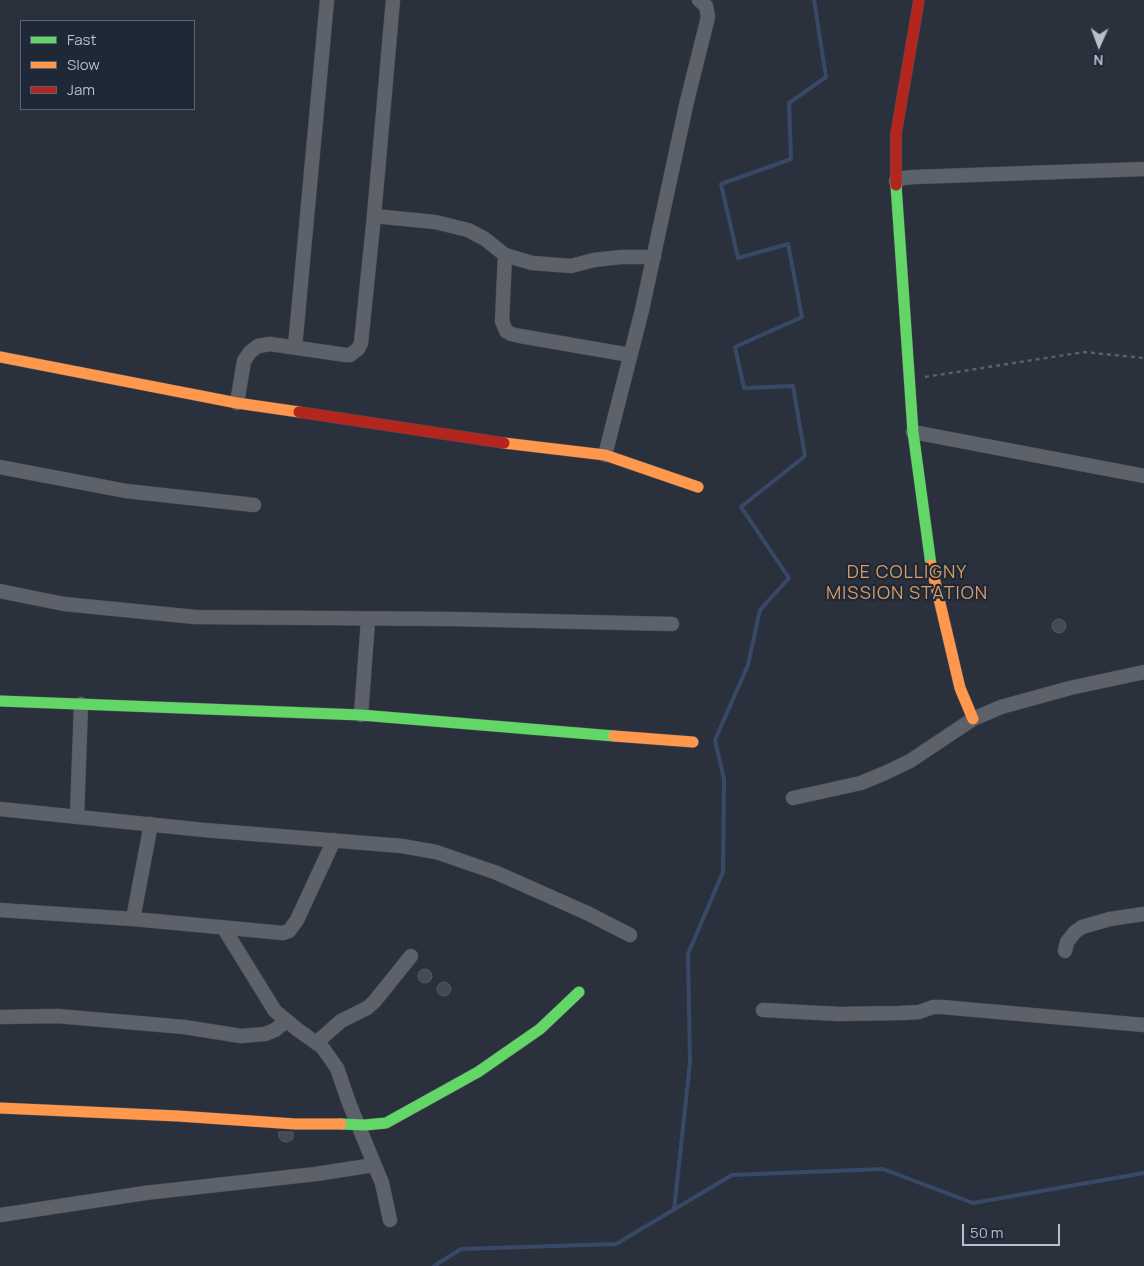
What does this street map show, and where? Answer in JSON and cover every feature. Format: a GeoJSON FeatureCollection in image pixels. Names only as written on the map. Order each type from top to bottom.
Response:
{"type":"FeatureCollection","features":[{"type":"Feature","properties":{"kind":"street"},"geometry":{"type":"LineString","coordinates":[[295,347],[327,0]]}},
{"type":"Feature","properties":{"kind":"street"},"geometry":{"type":"LineString","coordinates":[[237,403],[244,361],[250,352],[258,346],[270,344],[346,355],[350,355],[358,349],[374,216],[393,0]]}},
{"type":"Feature","properties":{"kind":"street"},"geometry":{"type":"LineString","coordinates":[[605,455],[654,257],[687,101],[708,17],[706,6],[699,0]]}},
{"type":"Feature","properties":{"kind":"street"},"geometry":{"type":"LineString","coordinates":[[919,0],[896,134],[896,182],[909,379],[913,432],[933,578],[960,688],[973,718]]}},
{"type":"Feature","properties":{"kind":"street"},"geometry":{"type":"LineString","coordinates":[[896,182],[904,178],[914,177],[1144,169]]}},
{"type":"Feature","properties":{"kind":"street"},"geometry":{"type":"LineString","coordinates":[[374,216],[435,222],[468,230],[485,238],[505,255],[532,263],[576,266],[594,260],[621,257],[654,257]]}},
{"type":"Feature","properties":{"kind":"street"},"geometry":{"type":"LineString","coordinates":[[505,255],[502,321],[506,331],[520,336],[630,354]]}},
{"type":"Feature","properties":{"kind":"street"},"geometry":{"type":"LineString","coordinates":[[0,357],[237,403],[499,442],[605,455],[698,486]]}},
{"type":"Feature","properties":{"kind":"street"},"geometry":{"type":"LineString","coordinates":[[913,432],[1144,476]]}},
{"type":"Feature","properties":{"kind":"street"},"geometry":{"type":"LineString","coordinates":[[0,467],[126,491],[254,505]]}},
{"type":"Feature","properties":{"kind":"street"},"geometry":{"type":"LineString","coordinates":[[0,592],[64,604],[195,617],[368,620],[452,619],[672,624]]}},
{"type":"Feature","properties":{"kind":"street"},"geometry":{"type":"LineString","coordinates":[[361,715],[368,620]]}},
{"type":"Feature","properties":{"kind":"street"},"geometry":{"type":"LineString","coordinates":[[793,798],[860,783],[885,773],[910,761],[973,718],[1001,707],[1070,688],[1144,672]]}},
{"type":"Feature","properties":{"kind":"street"},"geometry":{"type":"LineString","coordinates":[[0,701],[361,715],[693,742]]}},
{"type":"Feature","properties":{"kind":"street"},"geometry":{"type":"LineString","coordinates":[[77,817],[81,704]]}},
{"type":"Feature","properties":{"kind":"street"},"geometry":{"type":"LineString","coordinates":[[0,809],[402,846],[436,852],[497,873],[587,913],[630,935]]}},
{"type":"Feature","properties":{"kind":"street"},"geometry":{"type":"LineString","coordinates":[[132,919],[151,824]]}},
{"type":"Feature","properties":{"kind":"street"},"geometry":{"type":"LineString","coordinates":[[0,910],[132,919],[275,933],[289,931],[297,920],[334,840]]}},
{"type":"Feature","properties":{"kind":"street"},"geometry":{"type":"LineString","coordinates":[[1065,951],[1067,942],[1082,927],[1117,917],[1144,914]]}},
{"type":"Feature","properties":{"kind":"street"},"geometry":{"type":"LineString","coordinates":[[223,927],[275,1011],[322,1047],[337,1068],[384,1191],[390,1220]]}},
{"type":"Feature","properties":{"kind":"street"},"geometry":{"type":"LineString","coordinates":[[316,1043],[341,1021],[367,1008],[374,1002],[411,956]]}},
{"type":"Feature","properties":{"kind":"street"},"geometry":{"type":"LineString","coordinates":[[0,1108],[178,1116],[294,1124],[365,1125],[386,1123],[478,1072],[540,1030],[579,992]]}},
{"type":"Feature","properties":{"kind":"street"},"geometry":{"type":"LineString","coordinates":[[762,1010],[839,1014],[901,1013],[919,1012],[933,1007],[942,1007],[1144,1025]]}},
{"type":"Feature","properties":{"kind":"street"},"geometry":{"type":"LineString","coordinates":[[0,1016],[66,1017],[184,1027],[241,1036],[265,1034],[275,1030],[286,1021]]}},
{"type":"Feature","properties":{"kind":"street"},"geometry":{"type":"LineString","coordinates":[[0,1215],[145,1193],[316,1174],[374,1164]]}},
{"type":"Feature","properties":{"kind":"path"},"geometry":{"type":"LineString","coordinates":[[909,379],[1084,352],[1144,358]]}},
{"type":"Feature","properties":{"kind":"building"},"geometry":{"type":"Polygon","coordinates":[[[1056,619],[1062,619],[1066,626],[1062,633],[1056,633],[1052,629],[1052,623],[1056,619]]]}},
{"type":"Feature","properties":{"kind":"building"},"geometry":{"type":"Polygon","coordinates":[[[422,969],[428,969],[432,976],[428,983],[422,983],[418,979],[418,973],[422,969]]]}},
{"type":"Feature","properties":{"kind":"building"},"geometry":{"type":"Polygon","coordinates":[[[441,982],[447,982],[451,989],[447,996],[441,996],[437,992],[437,986],[441,982]]]}},
{"type":"Feature","properties":{"kind":"building"},"geometry":{"type":"Polygon","coordinates":[[[279,1132],[293,1132],[293,1139],[287,1142],[282,1141],[279,1137],[279,1132]]]}},
{"type":"Feature","properties":{"kind":"waterway"},"geometry":{"type":"LineString","coordinates":[[674,1210],[690,1063],[688,954],[723,872],[724,779],[715,740],[748,665],[760,610],[789,578],[741,507],[805,456],[793,386],[744,388],[735,347],[802,317],[788,244],[738,258],[721,184],[791,159],[789,103],[826,77],[814,0]]}},
{"type":"Feature","properties":{"kind":"waterway"},"geometry":{"type":"LineString","coordinates":[[434,1266],[461,1249],[616,1244],[732,1175],[883,1169],[973,1203],[1144,1173]]}},
{"type":"Feature","properties":{"kind":"traffic: fast"},"geometry":{"type":"LineString","coordinates":[[896,185],[913,432],[931,565]]}},
{"type":"Feature","properties":{"kind":"traffic: fast"},"geometry":{"type":"LineString","coordinates":[[0,701],[361,715],[614,736]]}},
{"type":"Feature","properties":{"kind":"traffic: fast"},"geometry":{"type":"LineString","coordinates":[[341,1124],[365,1125],[386,1123],[478,1072],[540,1029],[579,992]]}},
{"type":"Feature","properties":{"kind":"traffic: slow"},"geometry":{"type":"LineString","coordinates":[[0,357],[237,403],[299,412]]}},
{"type":"Feature","properties":{"kind":"traffic: slow"},"geometry":{"type":"LineString","coordinates":[[504,443],[605,455],[698,487]]}},
{"type":"Feature","properties":{"kind":"traffic: slow"},"geometry":{"type":"LineString","coordinates":[[931,565],[960,688],[973,719]]}},
{"type":"Feature","properties":{"kind":"traffic: slow"},"geometry":{"type":"LineString","coordinates":[[614,736],[693,742]]}},
{"type":"Feature","properties":{"kind":"traffic: slow"},"geometry":{"type":"LineString","coordinates":[[0,1108],[178,1116],[295,1124],[341,1124]]}},
{"type":"Feature","properties":{"kind":"traffic: jam"},"geometry":{"type":"LineString","coordinates":[[896,185],[896,134],[919,0]]}},
{"type":"Feature","properties":{"kind":"traffic: jam"},"geometry":{"type":"LineString","coordinates":[[299,412],[504,443]]}},
{"type":"Feature","properties":{"kind":"district","name":"DE COLLIGNY MISSION STATION"},"geometry":{"type":"Point","coordinates":[907,583]}}]}
